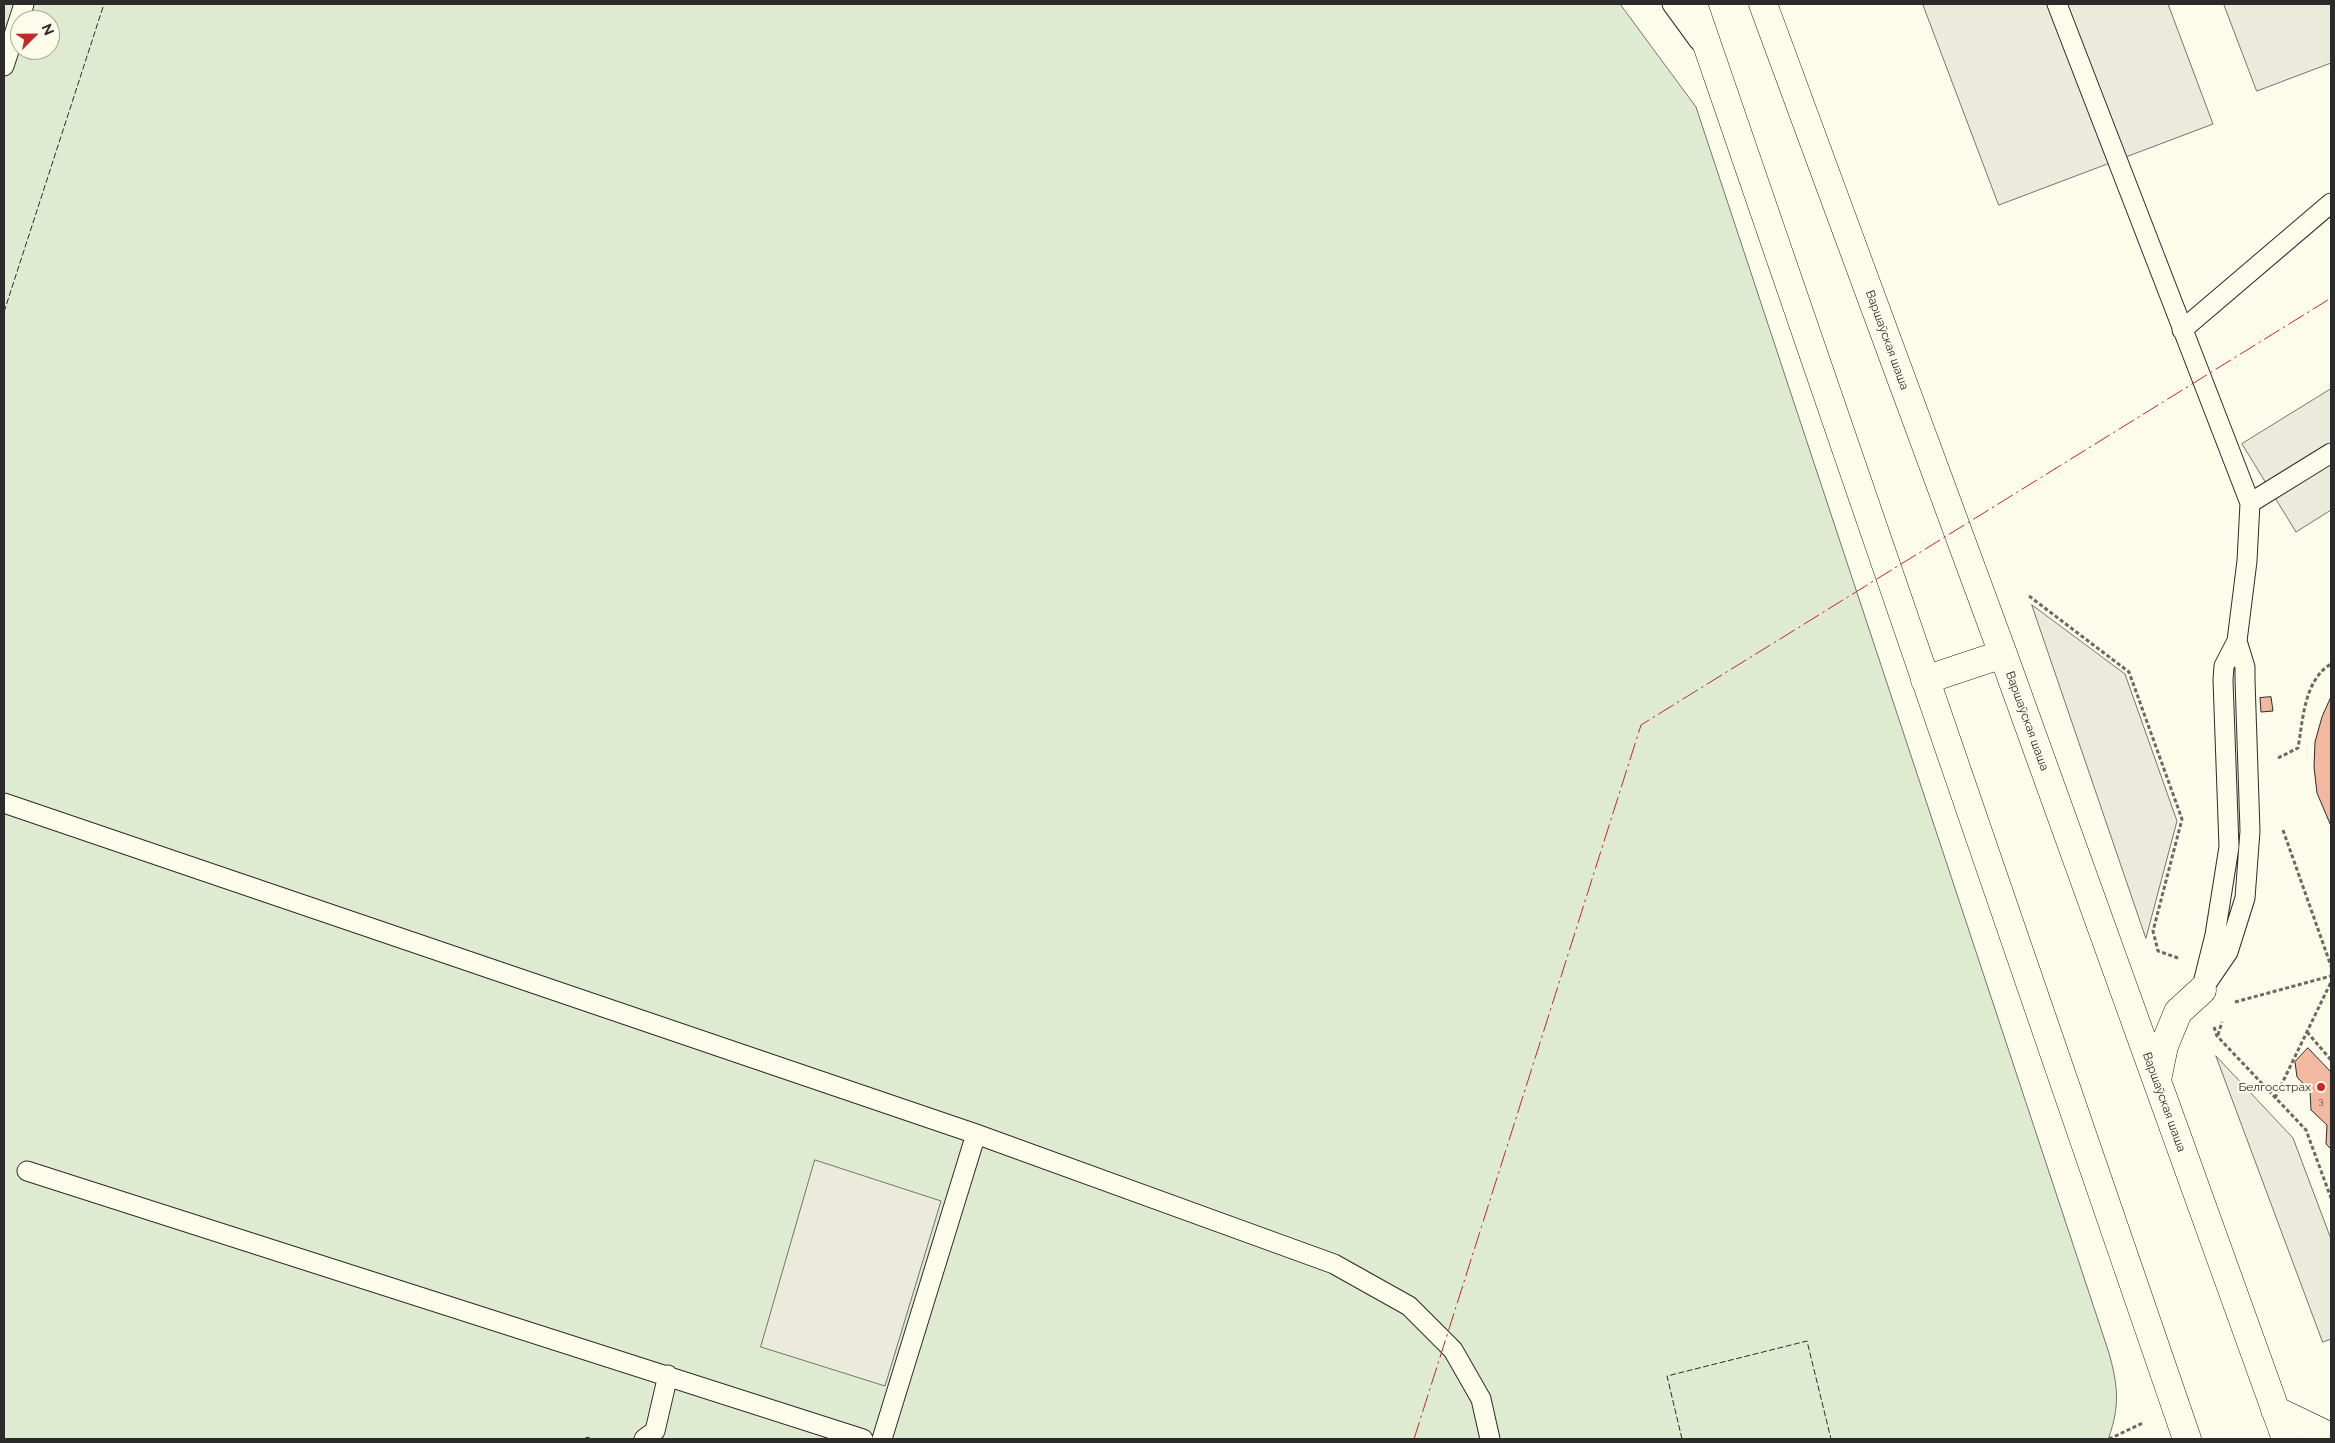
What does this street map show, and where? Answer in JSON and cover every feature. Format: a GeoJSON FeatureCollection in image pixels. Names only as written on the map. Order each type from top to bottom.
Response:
{"type":"FeatureCollection","features":[{"type":"Feature","properties":{"kind":"highway"},"geometry":{"type":"LineString","coordinates":[[1693,4],[2187,1439]]}},
{"type":"Feature","properties":{"kind":"highway","name":"Варшаўская шаша"},"geometry":{"type":"LineString","coordinates":[[1763,4],[2003,654],[2286,1439]]}},
{"type":"Feature","properties":{"kind":"highway"},"geometry":{"type":"LineString","coordinates":[[1925,680],[2003,654]]}},
{"type":"Feature","properties":{"kind":"highway"},"geometry":{"type":"LineString","coordinates":[[2157,1080],[2164,1046],[2178,1012],[2202,990]]}},
{"type":"Feature","properties":{"kind":"highway"},"geometry":{"type":"LineString","coordinates":[[2275,1410],[2331,1437]]}},
{"type":"Feature","properties":{"kind":"lane"},"geometry":{"type":"LineString","coordinates":[[4,66],[24,4]]}},
{"type":"Feature","properties":{"kind":"lane"},"geometry":{"type":"LineString","coordinates":[[1672,4],[1713,61]]}},
{"type":"Feature","properties":{"kind":"lane"},"geometry":{"type":"LineString","coordinates":[[2057,4],[2250,503],[2248,561],[2237,641],[2245,666],[2250,831],[2245,898],[2228,952],[2202,990]]}},
{"type":"Feature","properties":{"kind":"lane"},"geometry":{"type":"LineString","coordinates":[[2182,330],[2331,203]]}},
{"type":"Feature","properties":{"kind":"lane"},"geometry":{"type":"LineString","coordinates":[[2250,503],[2331,453]]}},
{"type":"Feature","properties":{"kind":"lane"},"geometry":{"type":"LineString","coordinates":[[4,802],[976,1134],[1334,1264],[1409,1306],[1453,1350],[1481,1399],[1490,1439]]}},
{"type":"Feature","properties":{"kind":"lane"},"geometry":{"type":"LineString","coordinates":[[882,1439],[976,1134]]}},
{"type":"Feature","properties":{"kind":"lane"},"geometry":{"type":"LineString","coordinates":[[28,1170],[863,1439]]}},
{"type":"Feature","properties":{"kind":"lane"},"geometry":{"type":"LineString","coordinates":[[644,1439],[655,1431],[668,1375]]}},
{"type":"Feature","properties":{"kind":"path"},"geometry":{"type":"LineString","coordinates":[[2029,596],[2129,672],[2182,820],[2153,931],[2158,951],[2185,960]]}},
{"type":"Feature","properties":{"kind":"path"},"geometry":{"type":"LineString","coordinates":[[2273,760],[2298,748],[2308,692],[2325,668],[2331,664]]}},
{"type":"Feature","properties":{"kind":"path"},"geometry":{"type":"LineString","coordinates":[[2282,828],[2331,966]]}},
{"type":"Feature","properties":{"kind":"path"},"geometry":{"type":"LineString","coordinates":[[2228,1004],[2331,976]]}},
{"type":"Feature","properties":{"kind":"path"},"geometry":{"type":"LineString","coordinates":[[2275,1098],[2331,982]]}},
{"type":"Feature","properties":{"kind":"path"},"geometry":{"type":"LineString","coordinates":[[2223,1020],[2217,1036],[2306,1130],[2331,1198]]}},
{"type":"Feature","properties":{"kind":"path"},"geometry":{"type":"LineString","coordinates":[[2308,1032],[2331,1060]]}},
{"type":"Feature","properties":{"kind":"path"},"geometry":{"type":"LineString","coordinates":[[2109,1439],[2146,1422]]}},
{"type":"Feature","properties":{"kind":"green space"},"geometry":{"type":"Polygon","coordinates":[[[4,4],[1620,4],[1696,107],[2109,1353],[2117,1395],[2113,1426],[2108,1439],[590,1439],[589,1437],[583,1439],[4,1439],[4,4]]]}},
{"type":"Feature","properties":{"kind":"shaded area"},"geometry":{"type":"Polygon","coordinates":[[[1923,4],[2168,4],[2213,124],[1999,205],[1923,4]]]}},
{"type":"Feature","properties":{"kind":"shaded area"},"geometry":{"type":"Polygon","coordinates":[[[2224,4],[2331,4],[2331,63],[2257,91],[2224,4]]]}},
{"type":"Feature","properties":{"kind":"shaded area"},"geometry":{"type":"Polygon","coordinates":[[[2331,389],[2331,510],[2296,532],[2242,444],[2331,389]]]}},
{"type":"Feature","properties":{"kind":"shaded area"},"geometry":{"type":"Polygon","coordinates":[[[2032,605],[2125,674],[2177,821],[2146,938],[2032,605]]]}},
{"type":"Feature","properties":{"kind":"shaded area"},"geometry":{"type":"Polygon","coordinates":[[[2216,1056],[2293,1138],[2331,1239],[2331,1339],[2323,1342],[2216,1056]]]}},
{"type":"Feature","properties":{"kind":"shaded area"},"geometry":{"type":"Polygon","coordinates":[[[815,1160],[941,1201],[885,1386],[761,1347],[815,1160]]]}},
{"type":"Feature","properties":{"kind":"building"},"geometry":{"type":"Polygon","coordinates":[[[2271,697],[2273,711],[2261,712],[2260,698],[2271,697]]]}},
{"type":"Feature","properties":{"kind":"building"},"geometry":{"type":"Polygon","coordinates":[[[2331,697],[2331,826],[2317,793],[2314,767],[2315,742],[2322,717],[2331,697]]]}},
{"type":"Feature","properties":{"kind":"building"},"geometry":{"type":"Polygon","coordinates":[[[2308,1048],[2331,1072],[2331,1149],[2326,1144],[2327,1125],[2311,1110],[2310,1091],[2297,1077],[2295,1062],[2308,1048]]]}},
{"type":"Feature","properties":{"kind":"fence"},"geometry":{"type":"LineString","coordinates":[[4,312],[104,4]]}},
{"type":"Feature","properties":{"kind":"fence"},"geometry":{"type":"LineString","coordinates":[[1682,1439],[1667,1376],[1807,1341],[1831,1439]]}},
{"type":"Feature","properties":{"kind":"fence"},"geometry":{"type":"LineString","coordinates":[[583,1439],[589,1437],[590,1439]]}},
{"type":"Feature","properties":{"kind":"power"},"geometry":{"type":"LineString","coordinates":[[1414,1439],[1641,725],[2331,298]]}},
{"type":"Feature","properties":{"kind":"place","name":"Белгосстрах"},"geometry":{"type":"Point","coordinates":[2321,1087]}}]}
